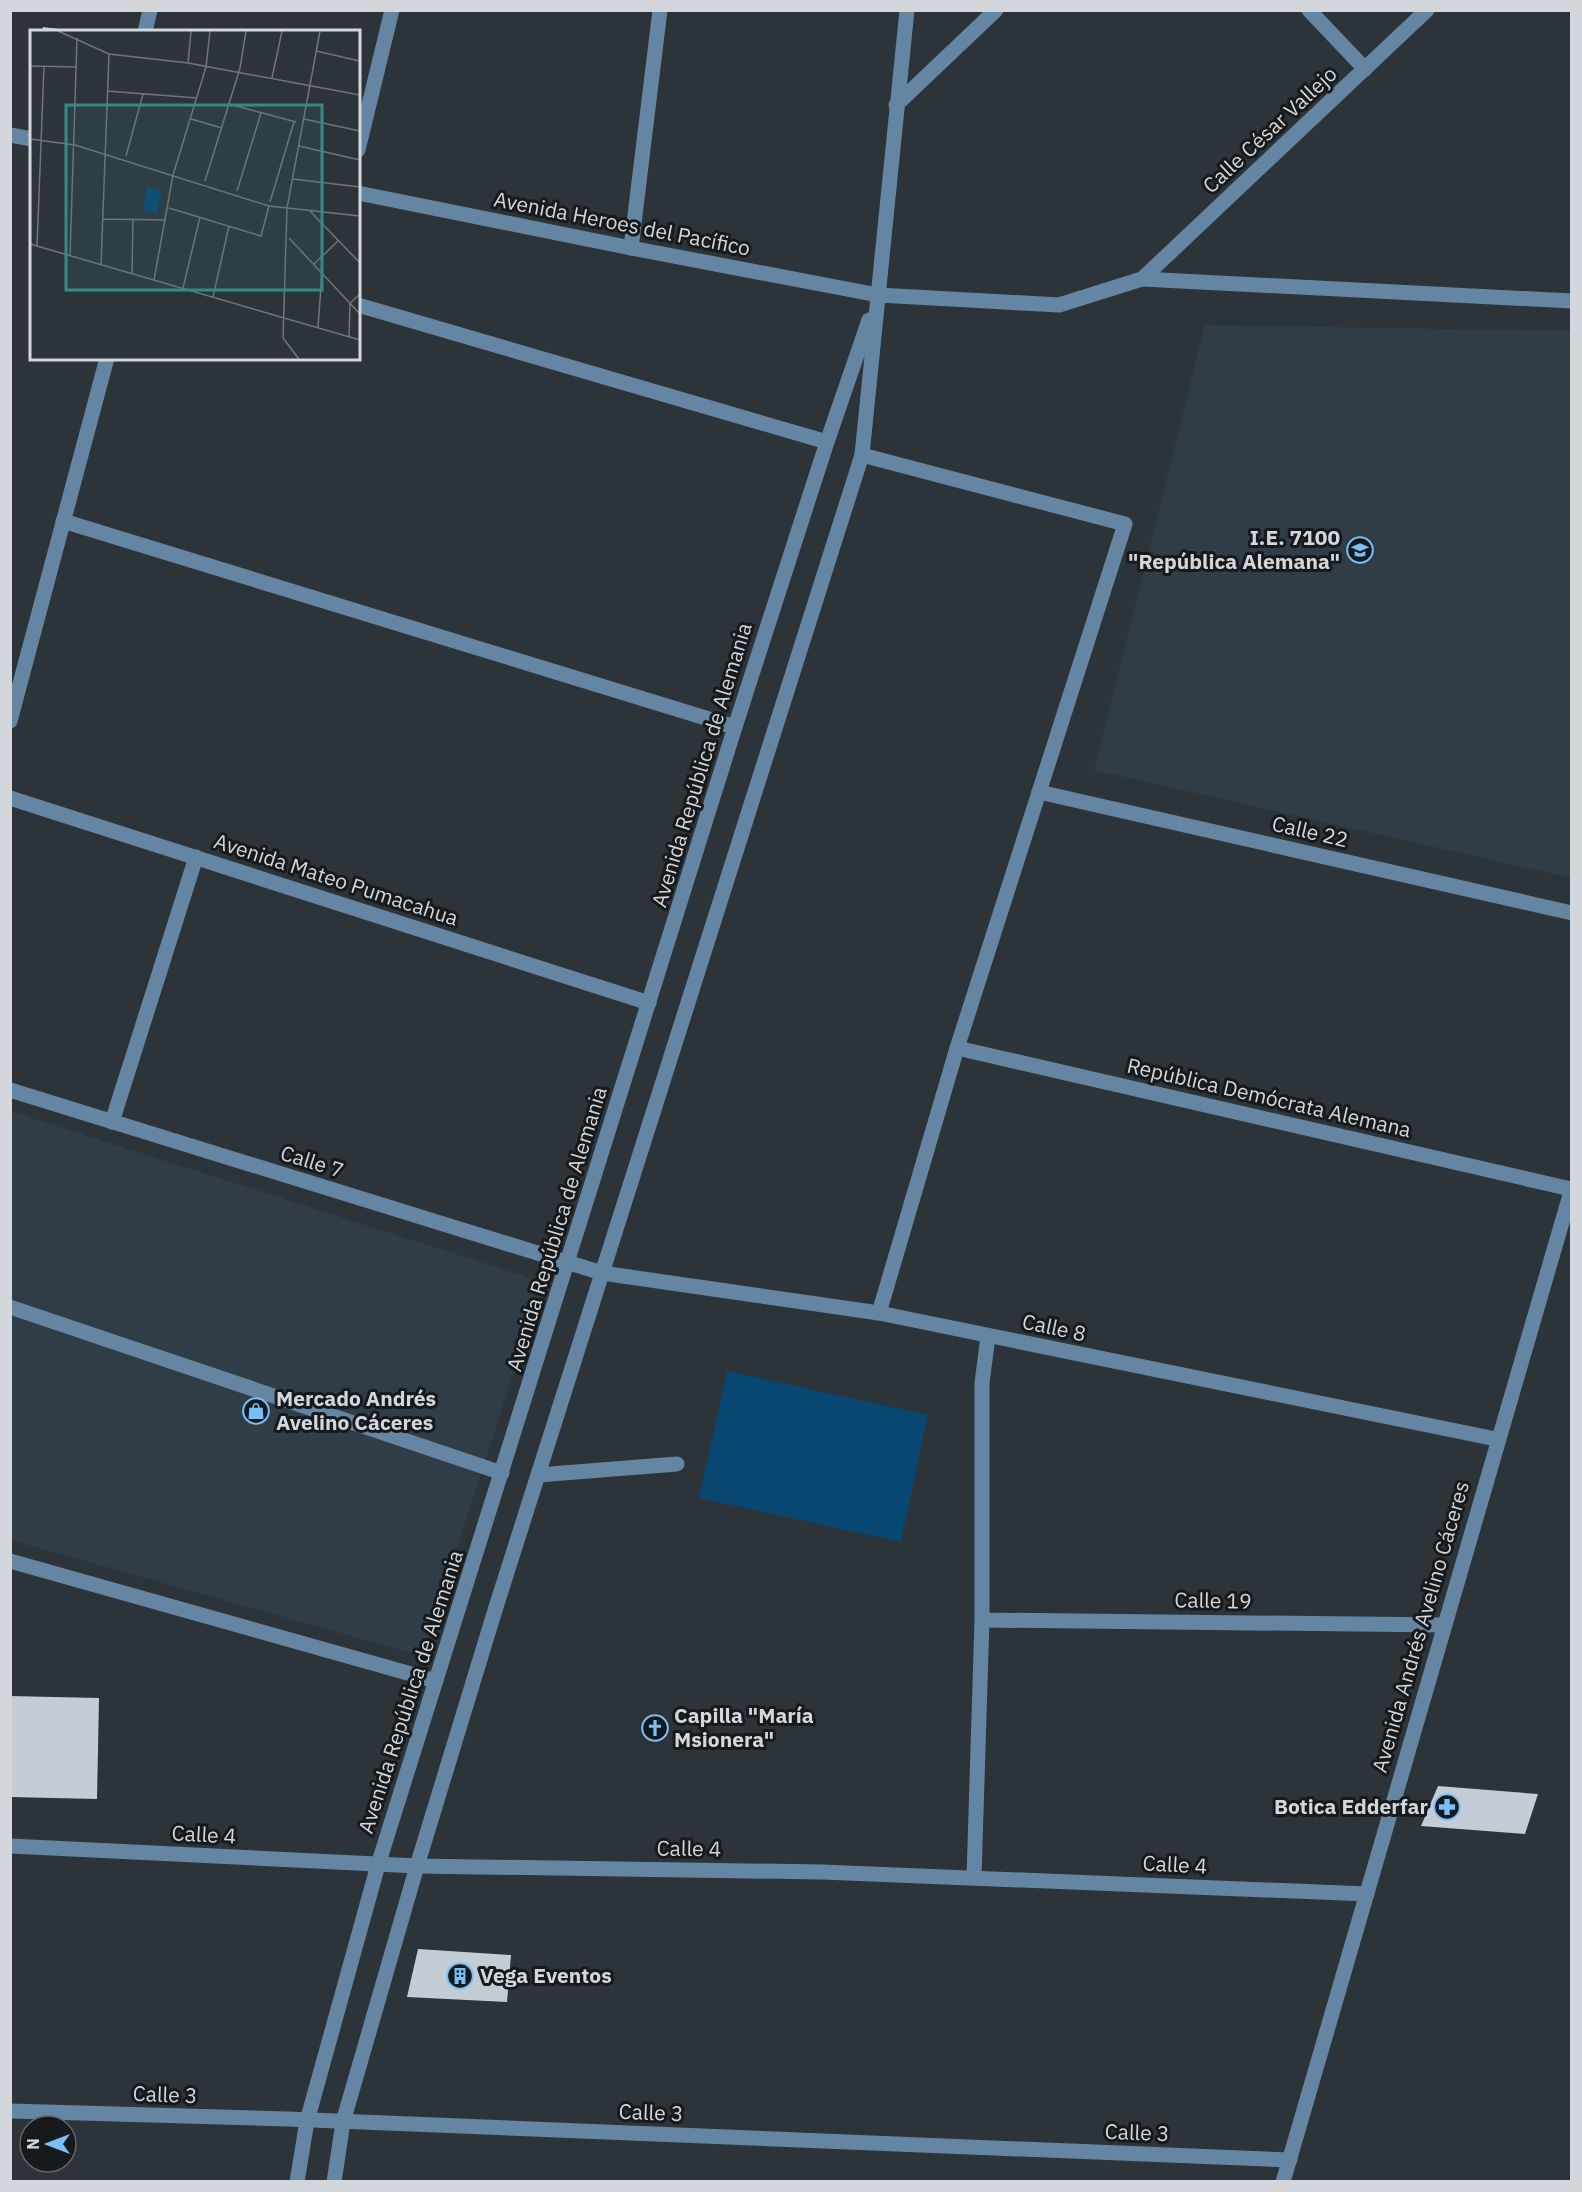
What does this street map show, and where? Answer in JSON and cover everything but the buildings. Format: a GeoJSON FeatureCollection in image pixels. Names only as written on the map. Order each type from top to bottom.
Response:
{"type":"FeatureCollection","features":[{"type":"Feature","properties":{"kind":"street"},"geometry":{"type":"LineString","coordinates":[[145,30],[150,10]]}},
{"type":"Feature","properties":{"kind":"street"},"geometry":{"type":"LineString","coordinates":[[360,142],[392,10]]}},
{"type":"Feature","properties":{"kind":"street"},"geometry":{"type":"LineString","coordinates":[[631,248],[660,10]]}},
{"type":"Feature","properties":{"kind":"street","name":"Avenida República de Alemania"},"geometry":{"type":"LineString","coordinates":[[334,2181],[343,2122],[417,1866],[538,1475],[862,455],[907,10]]}},
{"type":"Feature","properties":{"kind":"street"},"geometry":{"type":"LineString","coordinates":[[896,105],[996,10]]}},
{"type":"Feature","properties":{"kind":"street"},"geometry":{"type":"LineString","coordinates":[[1309,10],[1365,69]]}},
{"type":"Feature","properties":{"kind":"street","name":"Calle César Vallejo"},"geometry":{"type":"LineString","coordinates":[[1142,279],[1427,10]]}},
{"type":"Feature","properties":{"kind":"street"},"geometry":{"type":"LineString","coordinates":[[10,135],[30,139]]}},
{"type":"Feature","properties":{"kind":"street","name":"Avenida Heroes del Pacífico"},"geometry":{"type":"LineString","coordinates":[[360,193],[878,295],[1059,305],[1142,279]]}},
{"type":"Feature","properties":{"kind":"street"},"geometry":{"type":"LineString","coordinates":[[1142,279],[1572,301]]}},
{"type":"Feature","properties":{"kind":"street","name":"Avenida República de Alemania"},"geometry":{"type":"LineString","coordinates":[[297,2181],[307,2121],[378,1865],[735,728],[827,442],[878,295]]}},
{"type":"Feature","properties":{"kind":"street"},"geometry":{"type":"LineString","coordinates":[[360,306],[827,442]]}},
{"type":"Feature","properties":{"kind":"street"},"geometry":{"type":"LineString","coordinates":[[10,721],[106,360]]}},
{"type":"Feature","properties":{"kind":"street"},"geometry":{"type":"LineString","coordinates":[[862,455],[1125,524],[957,1048],[879,1313]]}},
{"type":"Feature","properties":{"kind":"street"},"geometry":{"type":"LineString","coordinates":[[63,521],[735,728]]}},
{"type":"Feature","properties":{"kind":"street","name":"Calle 22"},"geometry":{"type":"LineString","coordinates":[[1039,792],[1572,913]]}},
{"type":"Feature","properties":{"kind":"street","name":"Avenida Mateo Pumacahua"},"geometry":{"type":"LineString","coordinates":[[10,798],[649,1003]]}},
{"type":"Feature","properties":{"kind":"street"},"geometry":{"type":"LineString","coordinates":[[112,1122],[196,857]]}},
{"type":"Feature","properties":{"kind":"street","name":"República Demócrata Alemana"},"geometry":{"type":"LineString","coordinates":[[957,1048],[1571,1189]]}},
{"type":"Feature","properties":{"kind":"street","name":"Calle 7"},"geometry":{"type":"LineString","coordinates":[[10,1090],[602,1273]]}},
{"type":"Feature","properties":{"kind":"street","name":"Avenida Andrés Avelino Cáceres"},"geometry":{"type":"LineString","coordinates":[[1283,2181],[1496,1440],[1571,1189]]}},
{"type":"Feature","properties":{"kind":"street","name":"Calle 8"},"geometry":{"type":"LineString","coordinates":[[602,1273],[879,1313],[1496,1440]]}},
{"type":"Feature","properties":{"kind":"street"},"geometry":{"type":"LineString","coordinates":[[10,1308],[502,1473]]}},
{"type":"Feature","properties":{"kind":"street"},"geometry":{"type":"LineString","coordinates":[[974,1877],[982,1620],[982,1383],[988,1336]]}},
{"type":"Feature","properties":{"kind":"street"},"geometry":{"type":"LineString","coordinates":[[538,1475],[677,1464]]}},
{"type":"Feature","properties":{"kind":"street"},"geometry":{"type":"LineString","coordinates":[[10,1561],[436,1681]]}},
{"type":"Feature","properties":{"kind":"street","name":"Calle 19"},"geometry":{"type":"LineString","coordinates":[[982,1620],[1444,1625]]}},
{"type":"Feature","properties":{"kind":"street","name":"Calle 4"},"geometry":{"type":"LineString","coordinates":[[10,1846],[378,1865],[822,1872],[1367,1894]]}},
{"type":"Feature","properties":{"kind":"street","name":"Calle 3"},"geometry":{"type":"LineString","coordinates":[[10,2111],[1290,2160]]}},
{"type":"Feature","properties":{"kind":"shaded area","name":"I.E. 7100 \"República Alemana\""},"geometry":{"type":"Polygon","coordinates":[[[1205,325],[1571,331],[1571,878],[1094,770],[1205,325]]]}},
{"type":"Feature","properties":{"kind":"shaded area","name":"Mercado Andrés Avelino Cáceres"},"geometry":{"type":"Polygon","coordinates":[[[10,1111],[543,1282],[422,1656],[11,1540],[10,1111]]]}},
{"type":"Feature","properties":{"kind":"shaded area"},"geometry":{"type":"Polygon","coordinates":[[[727,1371],[928,1415],[901,1542],[699,1498],[727,1371]]]}},
{"type":"Feature","properties":{"kind":"place","name":"I.E. 7100 \"República Alemana\""},"geometry":{"type":"Point","coordinates":[1360,550]}},
{"type":"Feature","properties":{"kind":"place","name":"Mercado Andrés Avelino Cáceres"},"geometry":{"type":"Point","coordinates":[256,1411]}},
{"type":"Feature","properties":{"kind":"place","name":"Capilla \"María Msionera\""},"geometry":{"type":"Point","coordinates":[655,1728]}},
{"type":"Feature","properties":{"kind":"place","name":"Botica Edderfar"},"geometry":{"type":"Point","coordinates":[1447,1807]}},
{"type":"Feature","properties":{"kind":"place","name":"Vega Eventos"},"geometry":{"type":"Point","coordinates":[460,1976]}}]}
